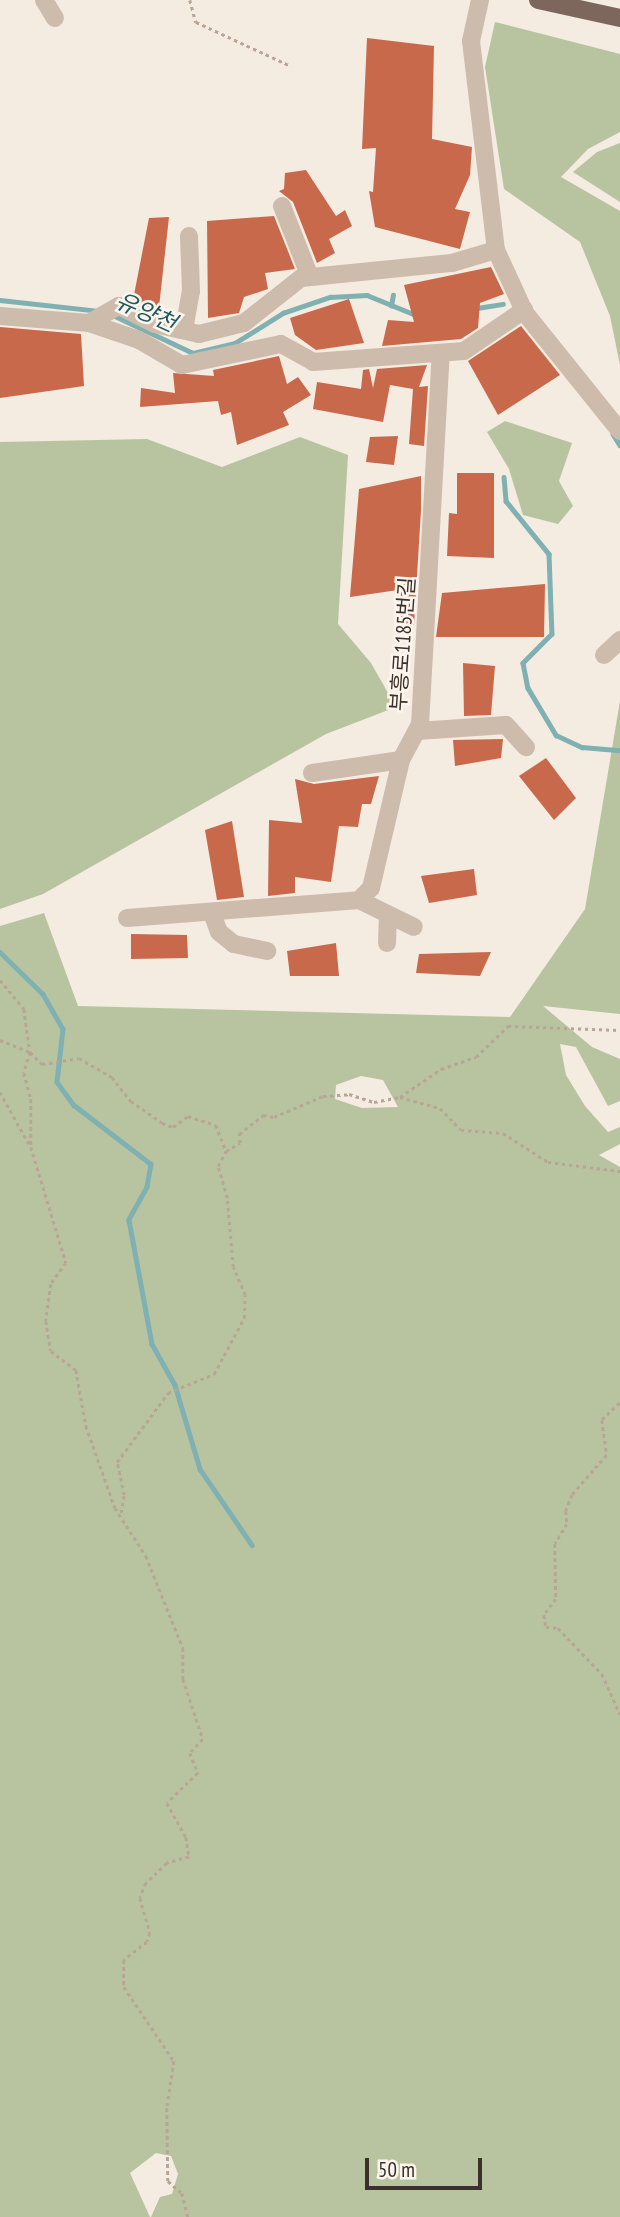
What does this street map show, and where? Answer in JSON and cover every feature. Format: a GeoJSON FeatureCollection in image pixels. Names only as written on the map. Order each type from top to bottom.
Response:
{"type":"FeatureCollection","features":[{"type":"Feature","properties":{"kind":"main road"},"geometry":{"type":"LineString","coordinates":[[538,0],[620,18]]}},
{"type":"Feature","properties":{"kind":"lane"},"geometry":{"type":"LineString","coordinates":[[44,0],[55,18]]}},
{"type":"Feature","properties":{"kind":"lane"},"geometry":{"type":"LineString","coordinates":[[480,0],[472,53],[496,250],[524,310],[620,431]]}},
{"type":"Feature","properties":{"kind":"lane"},"geometry":{"type":"LineString","coordinates":[[282,206],[310,277]]}},
{"type":"Feature","properties":{"kind":"lane"},"geometry":{"type":"LineString","coordinates":[[184,330],[191,291],[190,236]]}},
{"type":"Feature","properties":{"kind":"lane"},"geometry":{"type":"LineString","coordinates":[[92,320],[118,307],[199,334],[244,323],[301,278],[452,263],[496,250]]}},
{"type":"Feature","properties":{"kind":"lane"},"geometry":{"type":"LineString","coordinates":[[0,316],[92,320],[138,340],[182,365],[281,344],[313,362],[464,351],[524,310]]}},
{"type":"Feature","properties":{"kind":"lane","name":"부흥로1185번길"},"geometry":{"type":"LineString","coordinates":[[359,900],[371,888],[401,760],[417,732],[441,354]]}},
{"type":"Feature","properties":{"kind":"lane"},"geometry":{"type":"LineString","coordinates":[[604,654],[620,640]]}},
{"type":"Feature","properties":{"kind":"lane"},"geometry":{"type":"LineString","coordinates":[[417,732],[506,725],[526,747]]}},
{"type":"Feature","properties":{"kind":"lane"},"geometry":{"type":"LineString","coordinates":[[312,773],[401,760]]}},
{"type":"Feature","properties":{"kind":"lane"},"geometry":{"type":"LineString","coordinates":[[127,918],[359,900],[388,918],[414,927]]}},
{"type":"Feature","properties":{"kind":"lane"},"geometry":{"type":"LineString","coordinates":[[212,913],[219,932],[234,944],[267,951]]}},
{"type":"Feature","properties":{"kind":"lane"},"geometry":{"type":"LineString","coordinates":[[387,943],[388,918]]}},
{"type":"Feature","properties":{"kind":"path"},"geometry":{"type":"LineString","coordinates":[[190,0],[196,22],[291,66]]}},
{"type":"Feature","properties":{"kind":"path"},"geometry":{"type":"LineString","coordinates":[[0,980],[24,1009],[30,1052],[24,1073],[31,1099],[31,1147]]}},
{"type":"Feature","properties":{"kind":"path"},"geometry":{"type":"LineString","coordinates":[[400,1097],[440,1069],[476,1057],[508,1026],[620,1030]]}},
{"type":"Feature","properties":{"kind":"path"},"geometry":{"type":"LineString","coordinates":[[0,1040],[30,1052],[42,1064],[79,1058],[113,1077],[131,1101],[162,1123],[173,1127],[188,1116],[216,1125],[226,1151]]}},
{"type":"Feature","properties":{"kind":"path"},"geometry":{"type":"LineString","coordinates":[[0,1091],[31,1147],[66,1263],[51,1284],[46,1321],[51,1351],[76,1370],[86,1426],[121,1513],[146,1556],[183,1648],[183,1679],[203,1739],[190,1754],[198,1773],[167,1803],[186,1837],[189,1857],[167,1863],[146,1883],[140,1898],[150,1933],[147,1942],[124,1960],[124,1987],[174,2061],[167,2108],[168,2181],[182,2193],[188,2217]]}},
{"type":"Feature","properties":{"kind":"path"},"geometry":{"type":"LineString","coordinates":[[121,1513],[124,1495],[117,1462],[168,1393],[187,1389],[214,1374],[244,1318],[245,1295],[233,1268],[228,1198],[218,1166],[226,1151],[240,1143],[239,1133],[253,1121],[323,1096],[349,1094],[374,1101],[400,1097],[440,1108],[461,1130],[503,1133],[548,1163],[620,1171]]}},
{"type":"Feature","properties":{"kind":"path"},"geometry":{"type":"LineString","coordinates":[[620,1403],[602,1420],[607,1455],[572,1495],[566,1511],[567,1524],[555,1544],[556,1599],[544,1615],[546,1627],[558,1628],[601,1674],[620,1714]]}},
{"type":"Feature","properties":{"kind":"green space"},"geometry":{"type":"Polygon","coordinates":[[[495,22],[620,54],[620,132],[588,149],[561,177],[620,211],[620,365],[610,316],[580,242],[504,189],[485,67],[495,22]]]}},
{"type":"Feature","properties":{"kind":"green space"},"geometry":{"type":"Polygon","coordinates":[[[620,143],[620,202],[573,172],[597,152],[620,143]]]}},
{"type":"Feature","properties":{"kind":"green space"},"geometry":{"type":"Polygon","coordinates":[[[505,421],[572,443],[559,481],[573,506],[558,524],[523,515],[509,469],[487,432],[505,421]]]}},
{"type":"Feature","properties":{"kind":"green space"},"geometry":{"type":"Polygon","coordinates":[[[300,437],[348,455],[338,624],[371,663],[396,707],[326,734],[43,894],[0,909],[0,442],[147,439],[222,467],[300,437]]]}},
{"type":"Feature","properties":{"kind":"green space"},"geometry":{"type":"Polygon","coordinates":[[[620,701],[620,1014],[543,1006],[592,1047],[620,1059],[620,1101],[608,1106],[576,1047],[560,1044],[566,1075],[585,1106],[608,1132],[620,1127],[620,1144],[599,1155],[620,1167],[620,2217],[151,2217],[160,2197],[172,2194],[178,2174],[171,2156],[156,2153],[130,2173],[150,2217],[0,2217],[0,926],[44,913],[78,1006],[510,1017],[585,909],[620,701]],[[361,1076],[336,1085],[335,1099],[362,1108],[398,1107],[383,1080],[361,1076]]]}},
{"type":"Feature","properties":{"kind":"building"},"geometry":{"type":"Polygon","coordinates":[[[367,38],[434,46],[432,139],[472,147],[470,175],[455,209],[470,212],[460,249],[375,227],[369,191],[373,192],[376,148],[362,149],[367,38]]]}},
{"type":"Feature","properties":{"kind":"building"},"geometry":{"type":"Polygon","coordinates":[[[306,170],[336,216],[345,210],[352,226],[329,239],[335,253],[317,263],[293,202],[279,191],[284,189],[285,173],[306,170]]]}},
{"type":"Feature","properties":{"kind":"building"},"geometry":{"type":"Polygon","coordinates":[[[274,216],[295,269],[265,273],[268,289],[244,297],[239,313],[208,318],[207,221],[274,216]]]}},
{"type":"Feature","properties":{"kind":"building"},"geometry":{"type":"Polygon","coordinates":[[[169,217],[159,307],[147,307],[133,300],[149,218],[169,217]]]}},
{"type":"Feature","properties":{"kind":"building"},"geometry":{"type":"Polygon","coordinates":[[[491,267],[504,294],[480,303],[478,328],[461,339],[382,346],[388,320],[414,322],[404,285],[491,267]]]}},
{"type":"Feature","properties":{"kind":"building"},"geometry":{"type":"Polygon","coordinates":[[[349,299],[364,343],[316,350],[295,335],[290,318],[349,299]]]}},
{"type":"Feature","properties":{"kind":"building"},"geometry":{"type":"Polygon","coordinates":[[[521,326],[560,375],[498,415],[468,361],[521,326]]]}},
{"type":"Feature","properties":{"kind":"building"},"geometry":{"type":"Polygon","coordinates":[[[0,327],[81,334],[84,386],[0,398],[0,327]]]}},
{"type":"Feature","properties":{"kind":"building"},"geometry":{"type":"Polygon","coordinates":[[[279,356],[287,384],[298,377],[311,395],[283,412],[289,425],[237,445],[231,412],[221,415],[218,401],[140,407],[141,388],[175,393],[173,373],[214,376],[213,370],[279,356]]]}},
{"type":"Feature","properties":{"kind":"building"},"geometry":{"type":"Polygon","coordinates":[[[427,365],[419,387],[428,386],[424,446],[409,444],[413,389],[390,385],[383,422],[313,409],[317,382],[361,389],[363,370],[369,369],[373,388],[377,369],[427,365]]]}},
{"type":"Feature","properties":{"kind":"building"},"geometry":{"type":"Polygon","coordinates":[[[398,436],[394,465],[366,462],[370,437],[398,436]]]}},
{"type":"Feature","properties":{"kind":"building"},"geometry":{"type":"Polygon","coordinates":[[[457,473],[494,473],[494,558],[447,556],[449,513],[457,514],[457,473]]]}},
{"type":"Feature","properties":{"kind":"building"},"geometry":{"type":"Polygon","coordinates":[[[421,476],[414,625],[396,623],[398,590],[350,597],[359,489],[421,476]]]}},
{"type":"Feature","properties":{"kind":"building"},"geometry":{"type":"Polygon","coordinates":[[[545,584],[544,637],[436,637],[442,593],[545,584]]]}},
{"type":"Feature","properties":{"kind":"building"},"geometry":{"type":"Polygon","coordinates":[[[463,663],[495,666],[491,715],[464,716],[463,663]]]}},
{"type":"Feature","properties":{"kind":"building"},"geometry":{"type":"Polygon","coordinates":[[[503,739],[501,758],[455,766],[453,740],[503,739]]]}},
{"type":"Feature","properties":{"kind":"building"},"geometry":{"type":"Polygon","coordinates":[[[546,758],[576,798],[554,820],[519,776],[546,758]]]}},
{"type":"Feature","properties":{"kind":"building"},"geometry":{"type":"Polygon","coordinates":[[[379,776],[371,804],[362,804],[358,827],[339,826],[331,882],[295,877],[295,893],[268,896],[269,820],[302,823],[295,779],[314,784],[379,776]]]}},
{"type":"Feature","properties":{"kind":"building"},"geometry":{"type":"Polygon","coordinates":[[[232,821],[244,897],[217,900],[205,830],[232,821]]]}},
{"type":"Feature","properties":{"kind":"building"},"geometry":{"type":"Polygon","coordinates":[[[474,869],[477,895],[429,903],[421,876],[474,869]]]}},
{"type":"Feature","properties":{"kind":"building"},"geometry":{"type":"Polygon","coordinates":[[[131,934],[187,935],[188,958],[131,959],[131,934]]]}},
{"type":"Feature","properties":{"kind":"building"},"geometry":{"type":"Polygon","coordinates":[[[336,943],[339,976],[290,976],[287,951],[336,943]]]}},
{"type":"Feature","properties":{"kind":"building"},"geometry":{"type":"Polygon","coordinates":[[[491,952],[480,976],[416,973],[419,954],[491,952]]]}},
{"type":"Feature","properties":{"kind":"waterway","name":"유양천"},"geometry":{"type":"LineString","coordinates":[[115,316],[193,353],[235,343],[283,313],[330,297],[367,295],[416,315]]}},
{"type":"Feature","properties":{"kind":"waterway"},"geometry":{"type":"LineString","coordinates":[[391,306],[393,295]]}},
{"type":"Feature","properties":{"kind":"waterway","name":"유양천"},"geometry":{"type":"LineString","coordinates":[[0,300],[100,311]]}},
{"type":"Feature","properties":{"kind":"waterway"},"geometry":{"type":"LineString","coordinates":[[477,308],[503,304]]}},
{"type":"Feature","properties":{"kind":"waterway"},"geometry":{"type":"LineString","coordinates":[[613,434],[620,445]]}},
{"type":"Feature","properties":{"kind":"waterway","name":"유양천"},"geometry":{"type":"LineString","coordinates":[[504,477],[506,501],[549,554],[552,634],[523,663],[528,688],[556,735],[582,747],[620,750]]}},
{"type":"Feature","properties":{"kind":"waterway"},"geometry":{"type":"LineString","coordinates":[[0,952],[43,994],[63,1029],[57,1082],[74,1105],[151,1164],[147,1187],[129,1220],[152,1344],[175,1385],[200,1469],[252,1545]]}}]}
